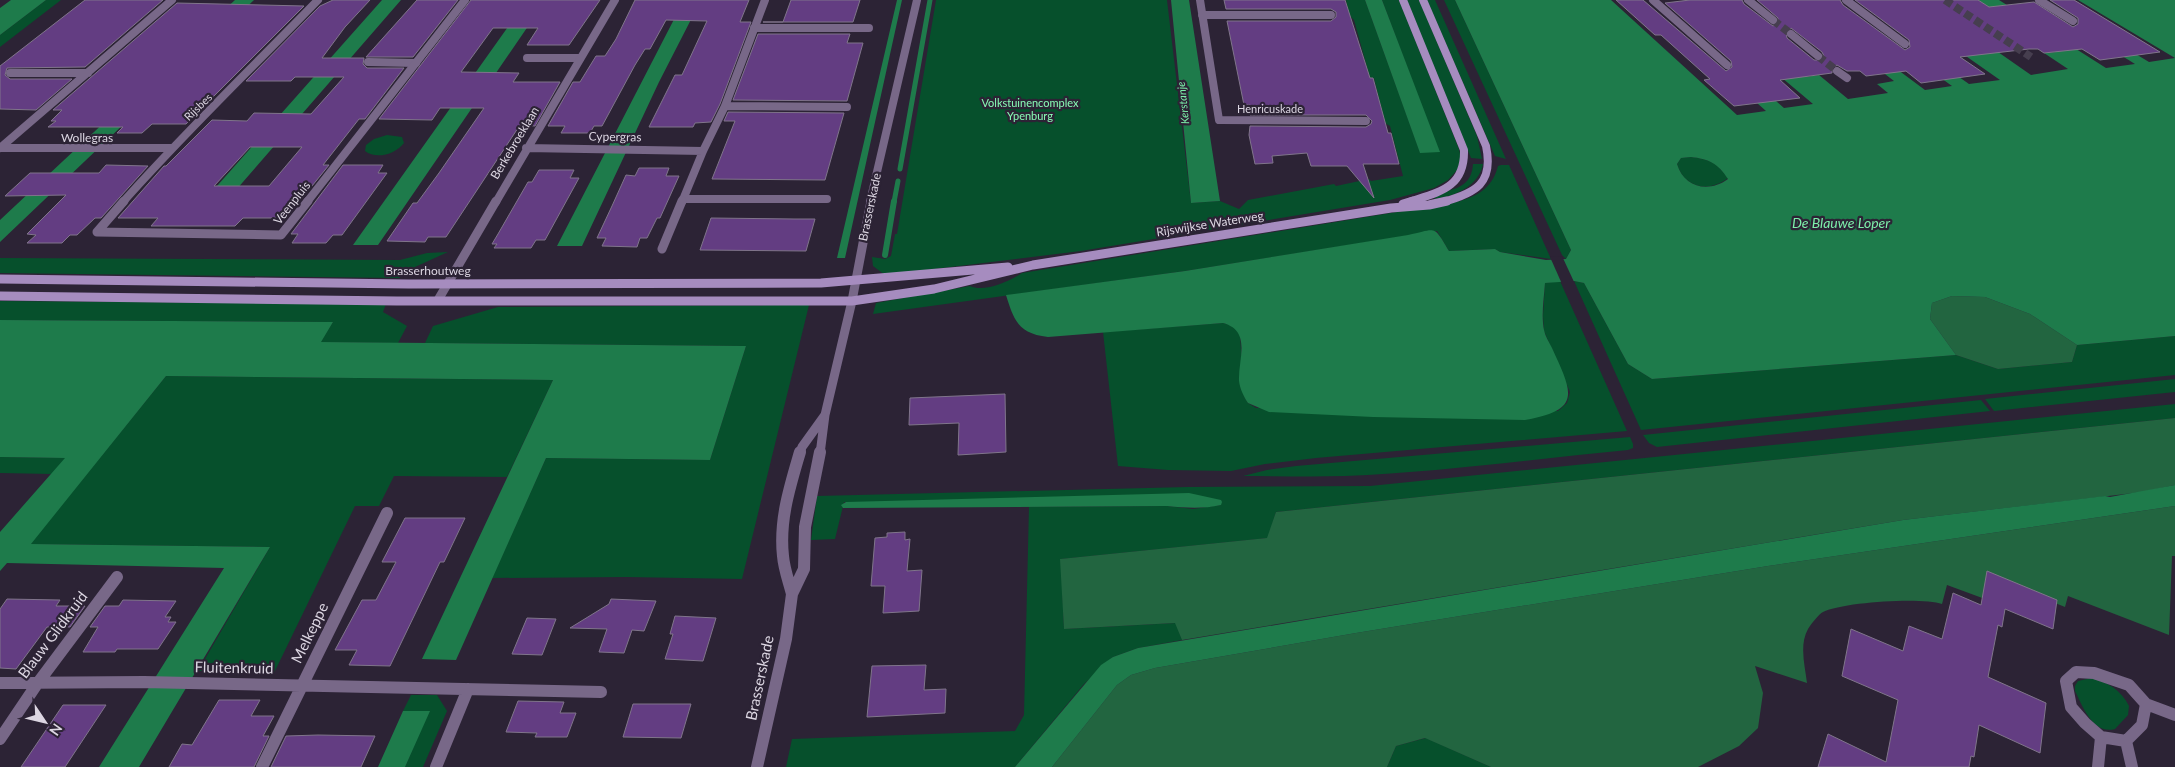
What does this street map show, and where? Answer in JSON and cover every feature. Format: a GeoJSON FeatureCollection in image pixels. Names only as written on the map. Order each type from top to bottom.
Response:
{"type":"FeatureCollection","features":[{"type":"Feature","properties":{"kind":"main road","name":"Rijswijkse Waterweg"},"geometry":{"type":"LineString","coordinates":[[1391,208],[1448,187],[1461,175],[1465,161],[1464,150],[1403,0]]}},
{"type":"Feature","properties":{"kind":"main road","name":"Rijswijkse Waterweg"},"geometry":{"type":"LineString","coordinates":[[852,301],[934,289],[1033,265],[1391,208],[1419,207],[1468,193],[1483,181],[1489,168],[1486,146],[1423,0]]}},
{"type":"Feature","properties":{"kind":"main road","name":"Rijswijkse Waterweg"},"geometry":{"type":"LineString","coordinates":[[856,282],[969,269],[1033,265]]}},
{"type":"Feature","properties":{"kind":"main road","name":"Brasserhoutweg"},"geometry":{"type":"LineString","coordinates":[[0,279],[447,284],[856,282]]}},
{"type":"Feature","properties":{"kind":"main road"},"geometry":{"type":"LineString","coordinates":[[0,296],[852,301]]}},
{"type":"Feature","properties":{"kind":"street","name":"Wollegras"},"geometry":{"type":"LineString","coordinates":[[1,148],[172,0]]}},
{"type":"Feature","properties":{"kind":"street","name":"Rijsbes"},"geometry":{"type":"LineString","coordinates":[[97,232],[171,148],[222,99],[318,0]]}},
{"type":"Feature","properties":{"kind":"street","name":"Veenpluis"},"geometry":{"type":"LineString","coordinates":[[97,232],[281,235],[465,0]]}},
{"type":"Feature","properties":{"kind":"street","name":"Berkebroeklaan"},"geometry":{"type":"LineString","coordinates":[[438,300],[615,0]]}},
{"type":"Feature","properties":{"kind":"street"},"geometry":{"type":"LineString","coordinates":[[662,249],[703,151],[725,106],[765,0]]}},
{"type":"Feature","properties":{"kind":"street","name":"Brasserskade"},"geometry":{"type":"LineString","coordinates":[[757,767],[786,639],[792,594],[804,568],[805,527],[822,445],[825,415],[852,301],[867,217],[917,0]]}},
{"type":"Feature","properties":{"kind":"street","name":"Henricuskade"},"geometry":{"type":"LineString","coordinates":[[1200,0],[1218,120],[1366,121]]}},
{"type":"Feature","properties":{"kind":"street"},"geometry":{"type":"LineString","coordinates":[[1653,0],[1727,65]]}},
{"type":"Feature","properties":{"kind":"street"},"geometry":{"type":"LineString","coordinates":[[1748,0],[1773,20]]}},
{"type":"Feature","properties":{"kind":"street"},"geometry":{"type":"LineString","coordinates":[[1846,0],[1905,44]]}},
{"type":"Feature","properties":{"kind":"street"},"geometry":{"type":"LineString","coordinates":[[2039,0],[2073,21]]}},
{"type":"Feature","properties":{"kind":"street"},"geometry":{"type":"LineString","coordinates":[[1202,15],[1331,15]]}},
{"type":"Feature","properties":{"kind":"street"},"geometry":{"type":"LineString","coordinates":[[754,28],[869,28]]}},
{"type":"Feature","properties":{"kind":"street"},"geometry":{"type":"LineString","coordinates":[[1791,34],[1818,56]]}},
{"type":"Feature","properties":{"kind":"street"},"geometry":{"type":"LineString","coordinates":[[527,58],[580,58]]}},
{"type":"Feature","properties":{"kind":"street"},"geometry":{"type":"LineString","coordinates":[[368,62],[416,63]]}},
{"type":"Feature","properties":{"kind":"street"},"geometry":{"type":"LineString","coordinates":[[1837,71],[1846,78]]}},
{"type":"Feature","properties":{"kind":"street"},"geometry":{"type":"LineString","coordinates":[[10,73],[88,73]]}},
{"type":"Feature","properties":{"kind":"street"},"geometry":{"type":"LineString","coordinates":[[725,106],[847,107]]}},
{"type":"Feature","properties":{"kind":"street","name":"Wollegras"},"geometry":{"type":"LineString","coordinates":[[1,148],[171,148]]}},
{"type":"Feature","properties":{"kind":"street","name":"Cypergras"},"geometry":{"type":"LineString","coordinates":[[526,148],[703,151]]}},
{"type":"Feature","properties":{"kind":"street"},"geometry":{"type":"LineString","coordinates":[[683,199],[827,199]]}},
{"type":"Feature","properties":{"kind":"street","name":"Brasserskade"},"geometry":{"type":"LineString","coordinates":[[792,594],[782,557],[782,527],[789,491],[802,447],[825,415]]}},
{"type":"Feature","properties":{"kind":"street","name":"Melkeppe"},"geometry":{"type":"LineString","coordinates":[[262,767],[386,513]]}},
{"type":"Feature","properties":{"kind":"street","name":"Blauw Glidkruid"},"geometry":{"type":"LineString","coordinates":[[0,739],[37,684],[117,577]]}},
{"type":"Feature","properties":{"kind":"street"},"geometry":{"type":"LineString","coordinates":[[2126,741],[2101,737],[2071,707],[2066,681],[2076,672],[2094,673],[2129,685],[2146,704],[2175,715]]}},
{"type":"Feature","properties":{"kind":"street","name":"Fluitenkruid"},"geometry":{"type":"LineString","coordinates":[[0,683],[144,682],[601,692]]}},
{"type":"Feature","properties":{"kind":"street"},"geometry":{"type":"LineString","coordinates":[[436,767],[468,689]]}},
{"type":"Feature","properties":{"kind":"street"},"geometry":{"type":"LineString","coordinates":[[2126,741],[2142,725],[2146,704]]}},
{"type":"Feature","properties":{"kind":"street"},"geometry":{"type":"LineString","coordinates":[[2098,767],[2101,737]]}},
{"type":"Feature","properties":{"kind":"street"},"geometry":{"type":"LineString","coordinates":[[2126,741],[2132,767]]}},
{"type":"Feature","properties":{"kind":"green space"},"geometry":{"type":"Polygon","coordinates":[[[46,0],[61,0],[0,47],[0,35],[46,0]]]}},
{"type":"Feature","properties":{"kind":"green space","name":"Volkstuinencomplex Ypenburg"},"geometry":{"type":"Polygon","coordinates":[[[936,0],[1167,0],[1191,203],[1220,201],[1239,209],[1248,200],[1334,184],[1336,186],[1369,179],[1371,181],[1403,176],[1390,126],[1385,123],[1374,78],[1370,78],[1354,20],[1349,15],[1346,0],[1365,0],[1420,152],[1439,152],[1382,0],[1399,0],[1459,149],[1461,158],[1458,169],[1448,180],[1434,188],[1390,200],[1081,251],[885,275],[873,266],[872,257],[885,259],[891,256],[895,234],[897,234],[936,0]]]}},
{"type":"Feature","properties":{"kind":"green space"},"geometry":{"type":"Polygon","coordinates":[[[1407,0],[1419,0],[1477,136],[1482,159],[1471,158],[1407,0]]]}},
{"type":"Feature","properties":{"kind":"green space"},"geometry":{"type":"Polygon","coordinates":[[[1427,0],[1435,0],[1506,159],[1495,156],[1427,0]]]}},
{"type":"Feature","properties":{"kind":"green space"},"geometry":{"type":"Polygon","coordinates":[[[1444,0],[1455,0],[1571,250],[1566,259],[1562,255],[1444,0]]]}},
{"type":"Feature","properties":{"kind":"green space"},"geometry":{"type":"Polygon","coordinates":[[[387,135],[402,137],[404,143],[391,153],[375,155],[365,151],[366,145],[374,139],[387,135]]]}},
{"type":"Feature","properties":{"kind":"green space"},"geometry":{"type":"Polygon","coordinates":[[[1681,158],[1704,159],[1712,163],[1720,168],[1728,178],[1713,186],[1698,186],[1691,183],[1680,172],[1677,164],[1681,158]]]}},
{"type":"Feature","properties":{"kind":"green space"},"geometry":{"type":"Polygon","coordinates":[[[1473,164],[1483,164],[1481,172],[1471,184],[1450,196],[1434,199],[1444,192],[1463,185],[1471,174],[1473,164]]]}},
{"type":"Feature","properties":{"kind":"green space"},"geometry":{"type":"Polygon","coordinates":[[[1509,165],[1551,259],[1500,252],[1495,249],[1449,251],[1437,231],[1185,271],[873,314],[876,303],[970,286],[976,288],[989,287],[1022,273],[1452,203],[1481,192],[1487,187],[1498,166],[1509,165]]]}},
{"type":"Feature","properties":{"kind":"green space"},"geometry":{"type":"Polygon","coordinates":[[[448,252],[415,267],[399,278],[0,273],[0,258],[400,260],[427,253],[448,252]]]}},
{"type":"Feature","properties":{"kind":"green space"},"geometry":{"type":"Polygon","coordinates":[[[1560,281],[1627,431],[1316,458],[1265,464],[1231,471],[1168,470],[1118,466],[1103,332],[1223,323],[1231,326],[1240,335],[1244,396],[1248,403],[1256,408],[1558,411],[1567,403],[1570,392],[1544,331],[1543,316],[1545,283],[1560,281]]]}},
{"type":"Feature","properties":{"kind":"green space"},"geometry":{"type":"Polygon","coordinates":[[[1574,281],[1584,283],[1628,364],[1652,379],[1956,355],[1998,369],[2072,362],[2077,345],[2175,336],[2175,375],[1641,430],[1574,281]]]}},
{"type":"Feature","properties":{"kind":"green space"},"geometry":{"type":"Polygon","coordinates":[[[0,301],[386,304],[383,312],[407,326],[398,343],[320,342],[333,322],[0,320],[0,301]]]}},
{"type":"Feature","properties":{"kind":"green space"},"geometry":{"type":"Polygon","coordinates":[[[809,305],[742,579],[626,577],[492,578],[546,458],[710,460],[746,346],[425,343],[433,326],[498,307],[809,305]]]}},
{"type":"Feature","properties":{"kind":"green space"},"geometry":{"type":"Polygon","coordinates":[[[166,376],[553,380],[507,477],[394,476],[379,506],[355,506],[274,673],[198,671],[270,547],[30,544],[166,376]]]}},
{"type":"Feature","properties":{"kind":"green space"},"geometry":{"type":"Polygon","coordinates":[[[2175,379],[2175,392],[1994,411],[1985,399],[2175,379]]]}},
{"type":"Feature","properties":{"kind":"green space"},"geometry":{"type":"Polygon","coordinates":[[[1981,400],[1990,411],[1657,447],[1649,443],[1643,435],[1981,400]]]}},
{"type":"Feature","properties":{"kind":"green space"},"geometry":{"type":"Polygon","coordinates":[[[2175,404],[2175,418],[1276,512],[1268,538],[1061,559],[1064,629],[1176,623],[1182,640],[1138,648],[1113,657],[1084,684],[1015,767],[786,767],[792,739],[1015,731],[1024,715],[1029,507],[1167,506],[1193,509],[1221,505],[844,502],[835,539],[811,540],[817,496],[1188,487],[1370,486],[2175,404]]]}},
{"type":"Feature","properties":{"kind":"green space"},"geometry":{"type":"Polygon","coordinates":[[[1630,437],[1633,448],[1628,450],[1487,465],[1345,476],[1243,476],[1296,466],[1630,437]]]}},
{"type":"Feature","properties":{"kind":"green space"},"geometry":{"type":"Polygon","coordinates":[[[0,457],[66,458],[52,474],[0,473],[0,457]]]}},
{"type":"Feature","properties":{"kind":"green space"},"geometry":{"type":"Polygon","coordinates":[[[2091,678],[2113,688],[2122,695],[2129,706],[2128,715],[2115,729],[2107,730],[2095,724],[2085,712],[2075,691],[2078,681],[2091,678]]]}},
{"type":"Feature","properties":{"kind":"green space"},"geometry":{"type":"Polygon","coordinates":[[[411,695],[437,695],[447,711],[423,767],[405,767],[429,711],[403,711],[411,695]]]}},
{"type":"Feature","properties":{"kind":"green space"},"geometry":{"type":"Polygon","coordinates":[[[1426,738],[1491,767],[1387,767],[1396,746],[1426,738]]]}},
{"type":"Feature","properties":{"kind":"shaded area"},"geometry":{"type":"Polygon","coordinates":[[[1952,296],[1985,297],[2030,314],[2077,345],[2072,362],[1998,369],[1956,355],[1930,319],[1932,303],[1952,296]]]}},
{"type":"Feature","properties":{"kind":"shaded area"},"geometry":{"type":"Polygon","coordinates":[[[2175,418],[2175,485],[2142,492],[1903,520],[1182,640],[1175,623],[1064,629],[1060,559],[1267,538],[1276,512],[2175,418]]]}},
{"type":"Feature","properties":{"kind":"shaded area"},"geometry":{"type":"Polygon","coordinates":[[[2175,506],[2175,556],[2172,556],[2169,635],[2068,596],[2065,607],[1990,577],[1985,599],[1947,585],[1942,604],[1901,601],[1864,603],[1833,608],[1819,615],[1805,635],[1803,656],[1807,683],[1755,666],[1763,693],[1758,728],[1739,746],[1698,767],[1491,767],[1425,738],[1396,746],[1387,767],[1052,767],[1117,685],[1131,675],[1155,668],[1356,633],[1768,566],[2175,506]]]}},
{"type":"Feature","properties":{"kind":"water"},"geometry":{"type":"Polygon","coordinates":[[[11,0],[46,0],[0,35],[0,8],[11,0]]]}},
{"type":"Feature","properties":{"kind":"water"},"geometry":{"type":"Polygon","coordinates":[[[235,0],[254,0],[0,242],[0,220],[235,0]]]}},
{"type":"Feature","properties":{"kind":"water"},"geometry":{"type":"Polygon","coordinates":[[[382,0],[401,0],[209,221],[186,221],[382,0]]]}},
{"type":"Feature","properties":{"kind":"water"},"geometry":{"type":"Polygon","coordinates":[[[527,0],[546,0],[378,245],[353,245],[527,0]]]}},
{"type":"Feature","properties":{"kind":"water"},"geometry":{"type":"Polygon","coordinates":[[[684,0],[701,0],[659,82],[582,246],[557,246],[684,0]]]}},
{"type":"Feature","properties":{"kind":"water"},"geometry":{"type":"Polygon","coordinates":[[[897,0],[902,0],[845,258],[837,258],[897,0]]]}},
{"type":"Feature","properties":{"kind":"water","name":"Kerstanje"},"geometry":{"type":"Polygon","coordinates":[[[1171,0],[1189,0],[1220,201],[1191,203],[1171,0]]]}},
{"type":"Feature","properties":{"kind":"water"},"geometry":{"type":"Polygon","coordinates":[[[1365,0],[1382,0],[1440,152],[1420,153],[1365,0]]]}},
{"type":"Feature","properties":{"kind":"water","name":"De Blauwe Loper"},"geometry":{"type":"Polygon","coordinates":[[[1455,0],[1611,0],[1737,115],[1766,111],[1729,78],[1746,75],[1784,108],[1813,104],[1690,0],[1711,0],[1805,77],[1819,75],[1848,99],[1888,93],[1877,84],[1894,81],[1789,0],[1804,0],[1925,90],[1952,86],[1909,55],[1925,53],[1969,84],[2000,80],[1886,0],[1998,52],[2031,75],[2068,69],[2044,53],[2056,52],[1978,0],[1999,0],[2106,68],[2135,64],[2087,34],[2101,33],[2149,62],[2175,58],[2175,336],[2077,345],[2030,314],[1985,297],[1952,296],[1932,303],[1930,319],[1956,355],[1652,379],[1628,364],[1584,283],[1574,281],[1545,283],[1544,330],[1568,387],[1568,397],[1564,404],[1556,411],[1525,420],[1373,417],[1269,412],[1248,403],[1242,393],[1239,381],[1241,339],[1238,332],[1223,323],[1048,337],[1030,333],[1019,325],[1006,295],[1185,271],[1429,230],[1437,232],[1449,251],[1495,249],[1500,252],[1546,260],[1566,259],[1571,250],[1455,0]],[[1681,158],[1677,164],[1680,172],[1691,183],[1705,187],[1713,186],[1728,179],[1716,166],[1708,161],[1697,158],[1681,158]]]}},
{"type":"Feature","properties":{"kind":"water"},"geometry":{"type":"Polygon","coordinates":[[[2078,0],[2175,0],[2175,58],[2078,0]]]}},
{"type":"Feature","properties":{"kind":"water"},"geometry":{"type":"Polygon","coordinates":[[[0,320],[333,322],[321,342],[746,346],[710,460],[546,458],[456,660],[422,659],[553,380],[166,376],[31,544],[270,547],[139,767],[99,767],[224,568],[7,563],[0,571],[0,532],[65,458],[0,457],[0,320]]]}},
{"type":"Feature","properties":{"kind":"water"},"geometry":{"type":"Polygon","coordinates":[[[2175,485],[2175,506],[1768,566],[1356,633],[1155,668],[1131,675],[1117,685],[1052,767],[1015,767],[1101,665],[1113,657],[1138,648],[1903,520],[2105,496],[2110,497],[2175,485]]]}},
{"type":"Feature","properties":{"kind":"water"},"geometry":{"type":"Polygon","coordinates":[[[1189,493],[1221,500],[1222,502],[1221,505],[1194,508],[1167,506],[843,508],[841,505],[846,502],[1189,493]]]}},
{"type":"Feature","properties":{"kind":"water"},"geometry":{"type":"Polygon","coordinates":[[[403,711],[430,711],[405,767],[378,767],[403,711]]]}},
{"type":"Feature","properties":{"kind":"pier"},"geometry":{"type":"Polygon","coordinates":[[[1562,256],[1575,284],[1562,284],[1550,257],[1562,256]]]}},
{"type":"Feature","properties":{"kind":"building"},"geometry":{"type":"Polygon","coordinates":[[[85,0],[163,0],[85,67],[7,68],[5,75],[10,79],[72,79],[36,110],[0,109],[0,66],[85,0]]]}},
{"type":"Feature","properties":{"kind":"building"},"geometry":{"type":"Polygon","coordinates":[[[333,0],[370,0],[345,27],[322,58],[364,58],[363,64],[367,68],[404,68],[365,119],[359,119],[323,165],[329,165],[286,218],[243,218],[235,226],[151,226],[158,218],[118,218],[164,166],[212,120],[247,121],[254,113],[311,114],[344,77],[295,77],[291,81],[246,81],[320,6],[333,0]],[[250,147],[214,186],[269,186],[302,147],[250,147]]]}},
{"type":"Feature","properties":{"kind":"building"},"geometry":{"type":"Polygon","coordinates":[[[417,0],[458,0],[413,57],[366,57],[417,0]]]}},
{"type":"Feature","properties":{"kind":"building"},"geometry":{"type":"Polygon","coordinates":[[[471,0],[600,0],[569,45],[527,45],[538,28],[493,28],[461,72],[519,73],[513,82],[560,82],[535,126],[520,125],[446,237],[428,237],[425,242],[387,241],[413,203],[417,203],[439,173],[484,108],[440,108],[432,120],[379,119],[471,0]]]}},
{"type":"Feature","properties":{"kind":"building"},"geometry":{"type":"Polygon","coordinates":[[[635,0],[749,0],[740,22],[751,22],[720,104],[711,122],[695,123],[693,127],[649,127],[675,75],[682,75],[707,21],[666,20],[650,49],[645,49],[635,65],[602,126],[594,126],[590,133],[561,133],[565,126],[548,126],[573,82],[580,82],[596,56],[605,56],[616,39],[635,0]]]}},
{"type":"Feature","properties":{"kind":"building"},"geometry":{"type":"Polygon","coordinates":[[[791,0],[860,0],[853,22],[783,22],[791,0]]]}},
{"type":"Feature","properties":{"kind":"building"},"geometry":{"type":"Polygon","coordinates":[[[1224,0],[1345,0],[1370,78],[1373,78],[1388,133],[1391,133],[1399,164],[1363,164],[1374,198],[1347,166],[1311,166],[1307,153],[1272,156],[1273,163],[1255,164],[1249,135],[1250,126],[1366,127],[1371,124],[1372,121],[1366,115],[1250,115],[1250,105],[1244,105],[1227,21],[1331,21],[1336,17],[1336,12],[1331,9],[1226,9],[1224,0]]]}},
{"type":"Feature","properties":{"kind":"building"},"geometry":{"type":"Polygon","coordinates":[[[1616,0],[1643,0],[1726,71],[1732,67],[1731,61],[1665,3],[1690,0],[1742,0],[1744,4],[1773,26],[1778,23],[1778,18],[1757,0],[1840,0],[1843,5],[1905,50],[1910,47],[1909,40],[1855,0],[1978,0],[1989,7],[2034,2],[2073,27],[2078,24],[2078,18],[2050,0],[2074,0],[2160,52],[2100,60],[2082,49],[2044,53],[2038,49],[2029,49],[1960,57],[1985,74],[1921,83],[1906,71],[1866,76],[1860,71],[1847,71],[1837,65],[1832,68],[1832,73],[1780,80],[1800,98],[1734,106],[1704,80],[1710,79],[1661,35],[1655,35],[1616,0]],[[1791,28],[1786,33],[1787,38],[1814,60],[1822,60],[1824,56],[1822,52],[1791,28]]]}},
{"type":"Feature","properties":{"kind":"building"},"geometry":{"type":"Polygon","coordinates":[[[177,3],[304,6],[186,124],[152,124],[142,133],[117,133],[123,127],[48,127],[56,121],[51,121],[62,110],[53,110],[177,3]]]}},
{"type":"Feature","properties":{"kind":"building"},"geometry":{"type":"Polygon","coordinates":[[[758,34],[850,34],[847,43],[863,43],[847,101],[733,100],[758,34]]]}},
{"type":"Feature","properties":{"kind":"building"},"geometry":{"type":"Polygon","coordinates":[[[728,112],[844,113],[825,180],[712,179],[735,121],[724,121],[728,112]]]}},
{"type":"Feature","properties":{"kind":"building"},"geometry":{"type":"Polygon","coordinates":[[[106,165],[148,166],[101,218],[95,218],[77,235],[70,235],[62,243],[27,243],[36,235],[27,234],[66,195],[5,196],[30,173],[99,173],[106,165]]]}},
{"type":"Feature","properties":{"kind":"building"},"geometry":{"type":"Polygon","coordinates":[[[343,165],[383,165],[378,173],[387,173],[342,235],[333,235],[326,243],[292,243],[298,234],[291,234],[343,165]]]}},
{"type":"Feature","properties":{"kind":"building"},"geometry":{"type":"Polygon","coordinates":[[[639,168],[669,168],[666,176],[679,176],[660,218],[657,218],[647,238],[640,238],[637,247],[602,246],[606,238],[597,238],[626,175],[635,176],[639,168]]]}},
{"type":"Feature","properties":{"kind":"building"},"geometry":{"type":"Polygon","coordinates":[[[539,170],[574,170],[570,178],[579,178],[545,240],[536,240],[531,248],[494,248],[497,244],[492,244],[528,182],[532,182],[539,170]]]}},
{"type":"Feature","properties":{"kind":"building"},"geometry":{"type":"Polygon","coordinates":[[[711,218],[815,219],[806,251],[700,250],[711,218]]]}},
{"type":"Feature","properties":{"kind":"building"},"geometry":{"type":"Polygon","coordinates":[[[1005,394],[1006,452],[958,455],[959,423],[909,425],[910,398],[1005,394]]]}},
{"type":"Feature","properties":{"kind":"building"},"geometry":{"type":"Polygon","coordinates":[[[405,518],[465,518],[444,562],[440,562],[390,666],[349,665],[357,650],[335,650],[362,600],[376,600],[396,562],[382,562],[405,518]]]}},
{"type":"Feature","properties":{"kind":"building"},"geometry":{"type":"Polygon","coordinates":[[[905,532],[905,540],[910,539],[907,571],[922,570],[919,611],[883,613],[885,586],[871,586],[875,538],[887,537],[887,533],[905,532]]]}},
{"type":"Feature","properties":{"kind":"building"},"geometry":{"type":"Polygon","coordinates":[[[1987,571],[2057,600],[2053,629],[2005,609],[2002,627],[1998,625],[1988,677],[2046,703],[2040,753],[1979,725],[1974,757],[1971,756],[1969,767],[1818,767],[1828,734],[1886,762],[1898,700],[1842,676],[1851,629],[1903,651],[1909,626],[1942,639],[1953,593],[1981,605],[1987,571]]]}},
{"type":"Feature","properties":{"kind":"building"},"geometry":{"type":"Polygon","coordinates":[[[7,599],[60,600],[56,606],[85,606],[70,627],[47,627],[16,669],[0,668],[0,609],[7,599]]]}},
{"type":"Feature","properties":{"kind":"building"},"geometry":{"type":"Polygon","coordinates":[[[611,599],[656,601],[644,631],[632,630],[624,653],[599,652],[607,629],[570,628],[609,604],[611,599]]]}},
{"type":"Feature","properties":{"kind":"building"},"geometry":{"type":"Polygon","coordinates":[[[123,600],[176,601],[165,617],[171,617],[168,622],[176,622],[158,649],[117,649],[115,652],[83,652],[98,627],[90,627],[105,606],[119,606],[123,600]]]}},
{"type":"Feature","properties":{"kind":"building"},"geometry":{"type":"Polygon","coordinates":[[[675,616],[716,618],[703,661],[665,659],[673,634],[670,634],[675,616]]]}},
{"type":"Feature","properties":{"kind":"building"},"geometry":{"type":"Polygon","coordinates":[[[527,618],[556,619],[542,655],[512,654],[527,618]]]}},
{"type":"Feature","properties":{"kind":"building"},"geometry":{"type":"Polygon","coordinates":[[[926,665],[924,690],[946,689],[945,713],[867,717],[872,666],[926,665]]]}},
{"type":"Feature","properties":{"kind":"building"},"geometry":{"type":"Polygon","coordinates":[[[219,700],[260,700],[251,716],[274,716],[263,736],[269,736],[254,767],[169,767],[182,744],[192,745],[219,700]]]}},
{"type":"Feature","properties":{"kind":"building"},"geometry":{"type":"Polygon","coordinates":[[[518,701],[564,702],[560,713],[576,713],[567,737],[535,737],[537,733],[506,732],[518,701]]]}},
{"type":"Feature","properties":{"kind":"building"},"geometry":{"type":"Polygon","coordinates":[[[633,704],[691,704],[681,738],[623,737],[633,704]]]}},
{"type":"Feature","properties":{"kind":"building"},"geometry":{"type":"Polygon","coordinates":[[[63,705],[106,705],[65,767],[21,767],[63,705]]]}},
{"type":"Feature","properties":{"kind":"building"},"geometry":{"type":"Polygon","coordinates":[[[286,736],[375,736],[361,767],[271,767],[286,736]]]}},
{"type":"Feature","properties":{"kind":"waterway"},"geometry":{"type":"LineString","coordinates":[[900,169],[930,0]]}},
{"type":"Feature","properties":{"kind":"waterway"},"geometry":{"type":"LineString","coordinates":[[894,202],[898,181]]}},
{"type":"Feature","properties":{"kind":"waterway"},"geometry":{"type":"LineString","coordinates":[[885,255],[894,201]]}},
{"type":"Feature","properties":{"kind":"tunnel"},"geometry":{"type":"LineString","coordinates":[[1945,0],[2031,57]]}},
{"type":"Feature","properties":{"kind":"tunnel"},"geometry":{"type":"LineString","coordinates":[[1773,20],[1791,34]]}},
{"type":"Feature","properties":{"kind":"tunnel"},"geometry":{"type":"LineString","coordinates":[[1818,56],[1837,71]]}}]}
